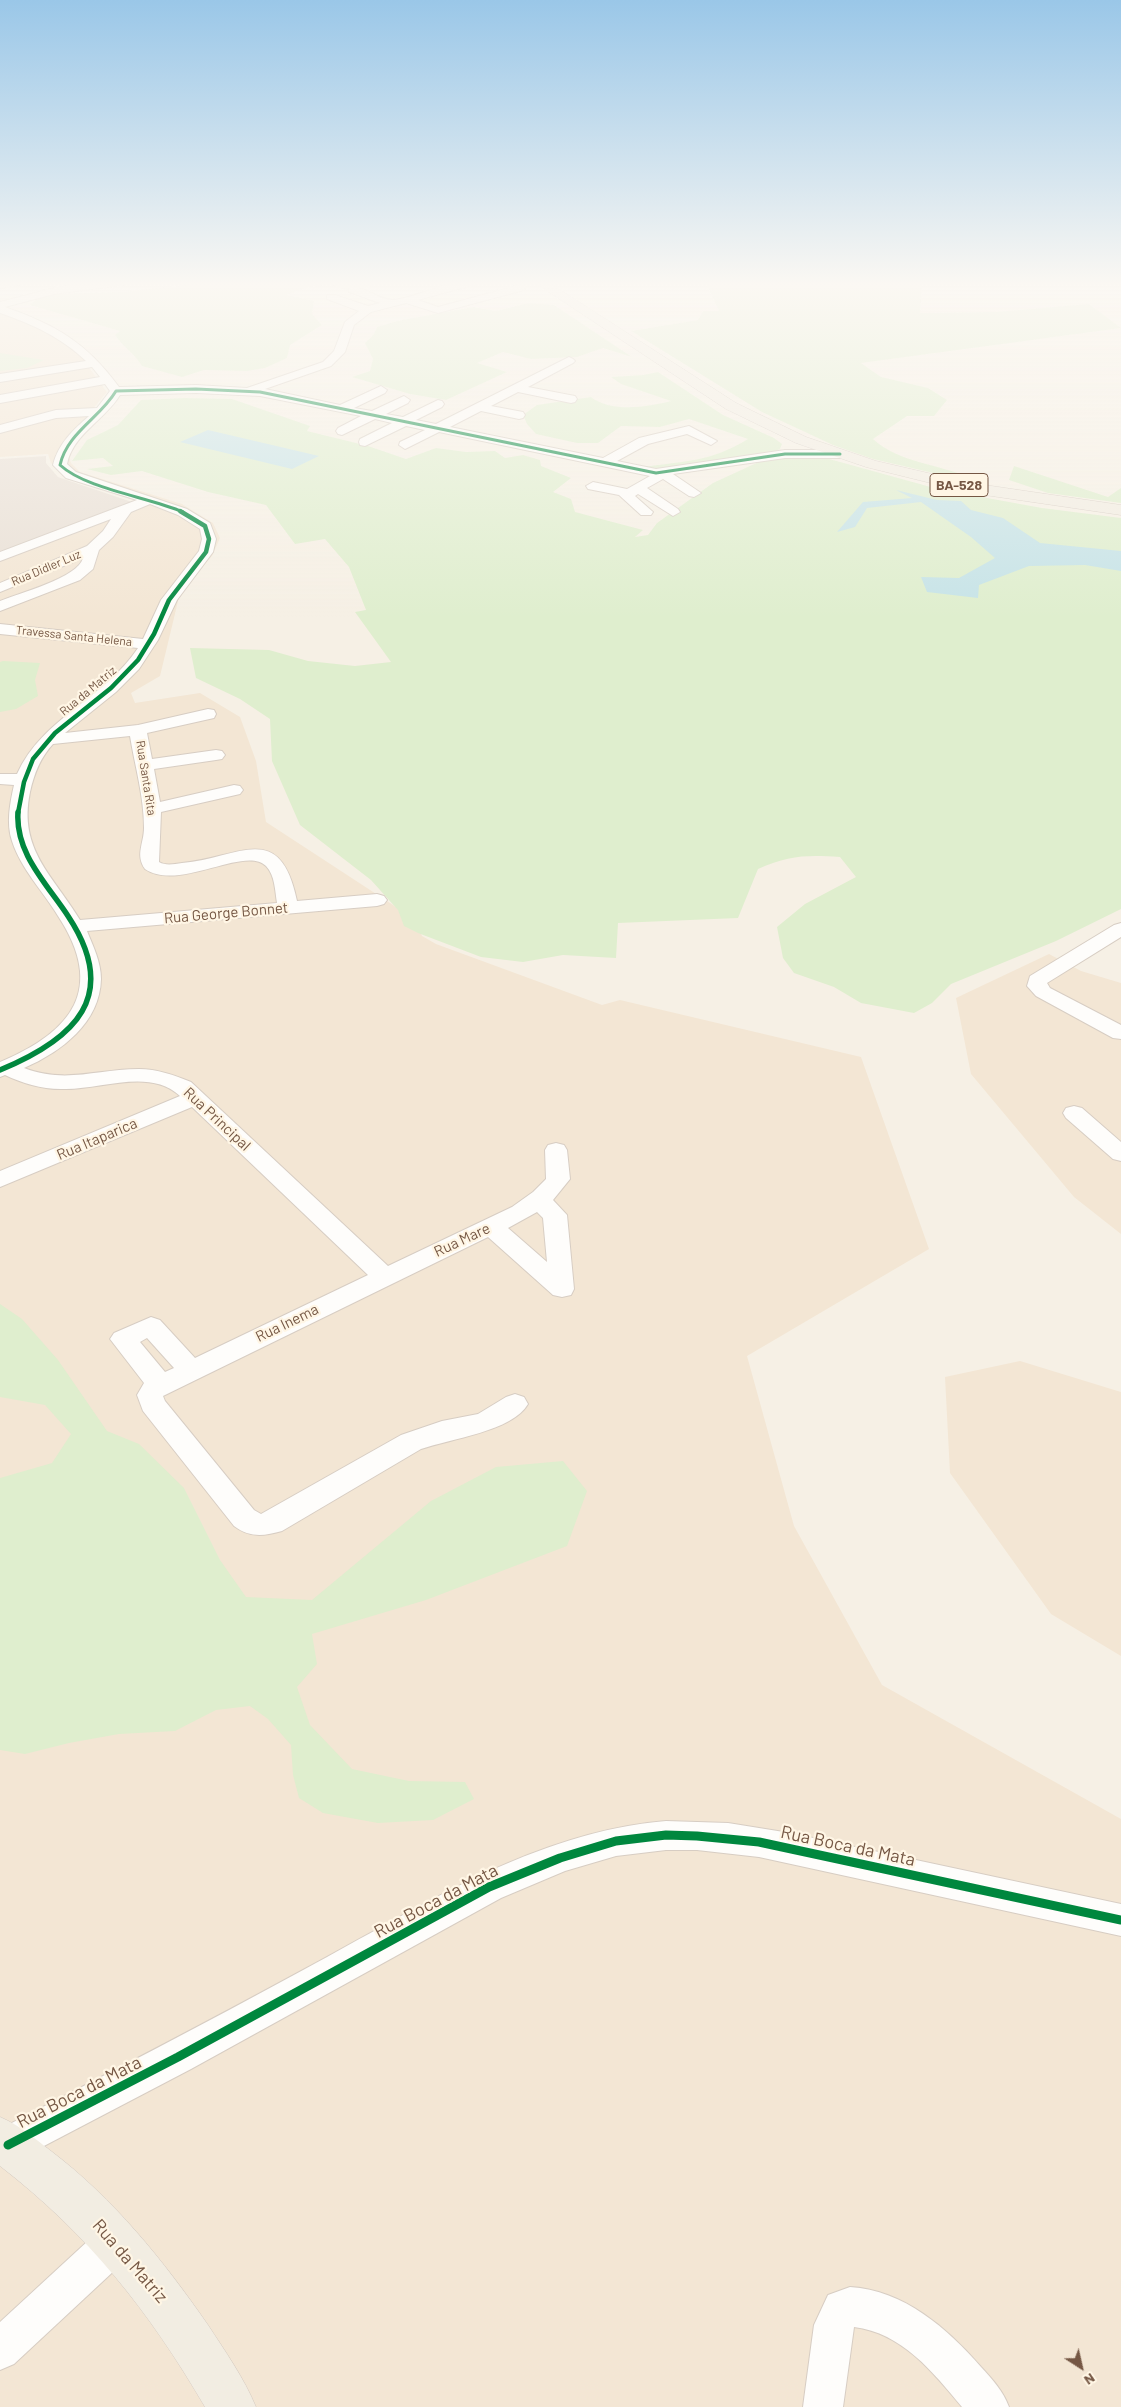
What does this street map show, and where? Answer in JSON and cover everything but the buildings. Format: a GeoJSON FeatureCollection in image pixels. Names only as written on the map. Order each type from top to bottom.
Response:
{"type":"FeatureCollection","features":[{"type":"Feature","properties":{"kind":"main road","name":"BA-528"},"geometry":{"type":"LineString","coordinates":[[713,394],[751,417],[801,440],[840,454],[908,474],[971,488],[1121,510]]}},
{"type":"Feature","properties":{"kind":"main road","name":"Rua da Matriz"},"geometry":{"type":"LineString","coordinates":[[4,2142],[71,2196],[116,2242],[160,2295],[200,2351],[232,2407]]}},
{"type":"Feature","properties":{"kind":"street"},"geometry":{"type":"LineString","coordinates":[[0,399],[40,394]]}},
{"type":"Feature","properties":{"kind":"street","name":"Rua da Matriz"},"geometry":{"type":"LineString","coordinates":[[3,1069],[55,1042],[70,1029],[82,1014],[92,982],[90,962],[75,926],[35,870],[21,840],[18,808],[24,780],[31,760],[47,740],[124,676],[148,644],[168,602],[206,552],[209,534],[206,527],[189,514],[83,480],[71,475],[60,465],[67,447],[98,412],[107,394]]}},
{"type":"Feature","properties":{"kind":"street"},"geometry":{"type":"LineString","coordinates":[[265,394],[604,464],[663,474],[694,493]]}},
{"type":"Feature","properties":{"kind":"street"},"geometry":{"type":"LineString","coordinates":[[342,409],[372,394]]}},
{"type":"Feature","properties":{"kind":"street"},"geometry":{"type":"LineString","coordinates":[[405,445],[438,430],[504,394]]}},
{"type":"Feature","properties":{"kind":"street"},"geometry":{"type":"LineString","coordinates":[[548,394],[571,399]]}},
{"type":"Feature","properties":{"kind":"street"},"geometry":{"type":"LineString","coordinates":[[342,431],[404,400]]}},
{"type":"Feature","properties":{"kind":"street"},"geometry":{"type":"LineString","coordinates":[[364,442],[438,404]]}},
{"type":"Feature","properties":{"kind":"street"},"geometry":{"type":"LineString","coordinates":[[480,407],[519,414]]}},
{"type":"Feature","properties":{"kind":"street"},"geometry":{"type":"LineString","coordinates":[[0,429],[49,415],[98,412]]}},
{"type":"Feature","properties":{"kind":"street"},"geometry":{"type":"LineString","coordinates":[[460,418],[479,422]]}},
{"type":"Feature","properties":{"kind":"street"},"geometry":{"type":"LineString","coordinates":[[604,464],[644,442],[690,430],[711,441],[690,446]]}},
{"type":"Feature","properties":{"kind":"street"},"geometry":{"type":"LineString","coordinates":[[785,454],[796,450],[801,440]]}},
{"type":"Feature","properties":{"kind":"street"},"geometry":{"type":"LineString","coordinates":[[623,453],[658,444],[665,447]]}},
{"type":"Feature","properties":{"kind":"street"},"geometry":{"type":"LineString","coordinates":[[646,512],[626,495],[663,474],[785,454],[840,454]]}},
{"type":"Feature","properties":{"kind":"street"},"geometry":{"type":"LineString","coordinates":[[593,486],[633,490],[673,512]]}},
{"type":"Feature","properties":{"kind":"street"},"geometry":{"type":"LineString","coordinates":[[0,557],[149,500]]}},
{"type":"Feature","properties":{"kind":"street","name":"Rua Didler Luz"},"geometry":{"type":"LineString","coordinates":[[0,588],[92,549],[108,534],[125,510]]}},
{"type":"Feature","properties":{"kind":"street","name":"Rua Didler Luz"},"geometry":{"type":"LineString","coordinates":[[0,606],[75,577],[88,566],[92,549]]}},
{"type":"Feature","properties":{"kind":"street","name":"Travessa Santa Helena"},"geometry":{"type":"LineString","coordinates":[[0,629],[148,644]]}},
{"type":"Feature","properties":{"kind":"street"},"geometry":{"type":"LineString","coordinates":[[47,740],[138,730],[208,714]]}},
{"type":"Feature","properties":{"kind":"street","name":"Rua Santa Rita"},"geometry":{"type":"LineString","coordinates":[[138,730],[152,809],[149,860],[155,868],[189,870],[238,855],[258,854],[274,865],[283,878],[288,908]]}},
{"type":"Feature","properties":{"kind":"street"},"geometry":{"type":"LineString","coordinates":[[143,766],[216,755]]}},
{"type":"Feature","properties":{"kind":"street"},"geometry":{"type":"LineString","coordinates":[[0,779],[24,780]]}},
{"type":"Feature","properties":{"kind":"street"},"geometry":{"type":"LineString","coordinates":[[152,809],[234,790]]}},
{"type":"Feature","properties":{"kind":"street","name":"Rua George Bonnet"},"geometry":{"type":"LineString","coordinates":[[75,926],[377,900]]}},
{"type":"Feature","properties":{"kind":"street"},"geometry":{"type":"LineString","coordinates":[[1120,930],[1043,974],[1037,980],[1037,986],[1043,992],[1121,1033]]}},
{"type":"Feature","properties":{"kind":"street","name":"Rua Principal"},"geometry":{"type":"LineString","coordinates":[[3,1069],[30,1078],[64,1083],[140,1074],[155,1075],[172,1080],[195,1098],[384,1276]]}},
{"type":"Feature","properties":{"kind":"street","name":"Rua Itaparica"},"geometry":{"type":"LineString","coordinates":[[0,1180],[195,1098]]}},
{"type":"Feature","properties":{"kind":"street"},"geometry":{"type":"LineString","coordinates":[[1074,1113],[1121,1154]]}},
{"type":"Feature","properties":{"kind":"street","name":"Rua Mare"},"geometry":{"type":"LineString","coordinates":[[384,1276],[520,1212],[538,1200],[555,1185],[558,1179],[556,1150]]}},
{"type":"Feature","properties":{"kind":"street"},"geometry":{"type":"LineString","coordinates":[[491,1226],[562,1289],[555,1215],[538,1200]]}},
{"type":"Feature","properties":{"kind":"street","name":"Rua Inema"},"geometry":{"type":"LineString","coordinates":[[161,1385],[384,1276]]}},
{"type":"Feature","properties":{"kind":"street"},"geometry":{"type":"LineString","coordinates":[[191,1371],[151,1326],[122,1340],[161,1385],[153,1390],[150,1395],[152,1404],[244,1518],[253,1525],[261,1526],[272,1523],[411,1442],[426,1435],[487,1421],[515,1404]]}},
{"type":"Feature","properties":{"kind":"street","name":"Rua Boca da Mata"},"geometry":{"type":"LineString","coordinates":[[4,2142],[187,2052],[489,1887],[542,1864],[590,1849],[635,1838],[683,1836],[745,1841],[825,1855],[1121,1920]]}},
{"type":"Feature","properties":{"kind":"street"},"geometry":{"type":"LineString","coordinates":[[1121,1920],[1121,1931]]}},
{"type":"Feature","properties":{"kind":"street"},"geometry":{"type":"LineString","coordinates":[[0,2350],[15,2324],[69,2288],[116,2242]]}},
{"type":"Feature","properties":{"kind":"street"},"geometry":{"type":"LineString","coordinates":[[823,2407],[834,2325],[837,2314],[842,2308],[847,2306],[889,2317],[916,2331],[960,2373],[989,2407]]}},
{"type":"Feature","properties":{"kind":"shaded area"},"geometry":{"type":"Polygon","coordinates":[[[0,394],[105,394],[55,455],[68,454],[71,463],[80,472],[182,504],[213,523],[220,538],[212,556],[180,593],[160,676],[131,693],[135,703],[200,693],[240,717],[256,761],[266,822],[416,920],[422,936],[436,944],[602,1005],[620,1000],[861,1057],[929,1249],[747,1356],[794,1526],[882,1685],[1121,1819],[1121,2407],[0,2407],[0,561],[142,507],[136,501],[63,476],[51,463],[48,454],[0,457],[0,394]]]}},
{"type":"Feature","properties":{"kind":"shaded area"},"geometry":{"type":"Polygon","coordinates":[[[46,456],[46,463],[58,477],[135,503],[0,554],[0,459],[46,456]]]}},
{"type":"Feature","properties":{"kind":"shaded area"},"geometry":{"type":"Polygon","coordinates":[[[1049,954],[1081,971],[1121,983],[1121,1234],[1074,1197],[971,1074],[956,998],[1049,954]]]}},
{"type":"Feature","properties":{"kind":"shaded area"},"geometry":{"type":"Polygon","coordinates":[[[1020,1361],[1121,1392],[1121,1656],[1051,1614],[950,1473],[945,1377],[1020,1361]]]}},
{"type":"Feature","properties":{"kind":"green space"},"geometry":{"type":"Polygon","coordinates":[[[412,394],[458,394],[446,400],[412,394]]]}},
{"type":"Feature","properties":{"kind":"green space"},"geometry":{"type":"Polygon","coordinates":[[[651,394],[692,394],[723,415],[774,438],[782,444],[780,449],[769,454],[654,471],[643,467],[684,462],[709,456],[735,447],[748,439],[689,419],[660,427],[621,426],[598,443],[577,443],[536,434],[527,424],[523,415],[537,405],[591,397],[599,402],[619,407],[641,407],[671,401],[651,394]]]}},
{"type":"Feature","properties":{"kind":"green space"},"geometry":{"type":"Polygon","coordinates":[[[733,394],[938,394],[947,400],[934,416],[907,416],[873,439],[883,447],[907,458],[971,478],[955,478],[873,459],[833,445],[762,412],[733,394]]]}},
{"type":"Feature","properties":{"kind":"green space"},"geometry":{"type":"Polygon","coordinates":[[[184,398],[232,399],[310,426],[307,431],[368,446],[406,459],[436,448],[466,452],[495,451],[505,458],[523,455],[540,460],[541,466],[571,478],[553,492],[571,499],[575,512],[643,530],[635,537],[648,535],[657,523],[713,483],[763,460],[789,457],[822,457],[938,489],[1042,508],[1121,518],[1121,909],[1056,941],[951,984],[932,1003],[914,1013],[861,1003],[834,987],[794,973],[783,958],[777,927],[805,904],[856,877],[840,857],[798,857],[769,864],[758,869],[738,918],[618,923],[616,958],[563,955],[523,962],[481,957],[404,926],[398,910],[371,880],[300,825],[272,761],[270,719],[240,699],[196,678],[190,648],[269,650],[308,661],[355,666],[391,662],[355,612],[366,610],[349,567],[325,539],[295,544],[266,505],[208,492],[142,471],[111,475],[87,469],[113,466],[103,458],[72,461],[87,440],[118,425],[141,400],[184,398]]]}},
{"type":"Feature","properties":{"kind":"green space"},"geometry":{"type":"Polygon","coordinates":[[[1014,466],[1108,497],[1121,488],[1121,503],[1048,493],[1009,480],[1014,466]]]}},
{"type":"Feature","properties":{"kind":"green space"},"geometry":{"type":"Polygon","coordinates":[[[0,662],[40,663],[35,680],[38,696],[16,709],[0,712],[0,662]]]}},
{"type":"Feature","properties":{"kind":"green space"},"geometry":{"type":"Polygon","coordinates":[[[0,1304],[22,1319],[58,1360],[107,1431],[139,1444],[184,1488],[220,1560],[246,1597],[312,1600],[431,1501],[496,1467],[563,1461],[587,1491],[567,1546],[426,1600],[312,1634],[317,1664],[297,1687],[310,1725],[352,1769],[409,1781],[465,1782],[474,1799],[433,1820],[378,1823],[323,1813],[299,1798],[293,1775],[291,1745],[268,1719],[250,1706],[216,1710],[175,1731],[119,1734],[69,1743],[25,1754],[0,1750],[0,1478],[52,1463],[71,1434],[45,1405],[0,1397],[0,1304]]]}},
{"type":"Feature","properties":{"kind":"water"},"geometry":{"type":"Polygon","coordinates":[[[208,430],[319,456],[292,469],[180,442],[208,430]]]}},
{"type":"Feature","properties":{"kind":"water"},"geometry":{"type":"Polygon","coordinates":[[[896,490],[937,500],[961,501],[971,510],[1003,518],[1040,543],[1121,551],[1121,571],[1085,565],[1029,566],[979,585],[978,598],[927,592],[921,577],[959,578],[995,558],[971,537],[921,502],[867,508],[855,527],[837,532],[863,502],[912,498],[896,490]]]}},
{"type":"Feature","properties":{"kind":"cycle path"},"geometry":{"type":"LineString","coordinates":[[0,1070],[25,1060],[65,1034],[79,1018],[88,999],[91,978],[87,954],[75,927],[32,864],[21,841],[18,816],[26,774],[33,759],[43,745],[68,721],[111,688],[133,666],[159,624],[169,600],[206,552],[209,542],[209,535],[205,526],[183,512],[148,499],[83,480],[71,475],[60,465],[62,455],[68,445],[103,409],[114,394]]}},
{"type":"Feature","properties":{"kind":"cycle path"},"geometry":{"type":"LineString","coordinates":[[271,394],[656,473],[785,454],[840,454]]}},
{"type":"Feature","properties":{"kind":"cycle path"},"geometry":{"type":"LineString","coordinates":[[8,2145],[178,2057],[489,1887],[579,1851],[616,1841],[666,1835],[728,1838],[759,1842],[1121,1920]]}}]}
